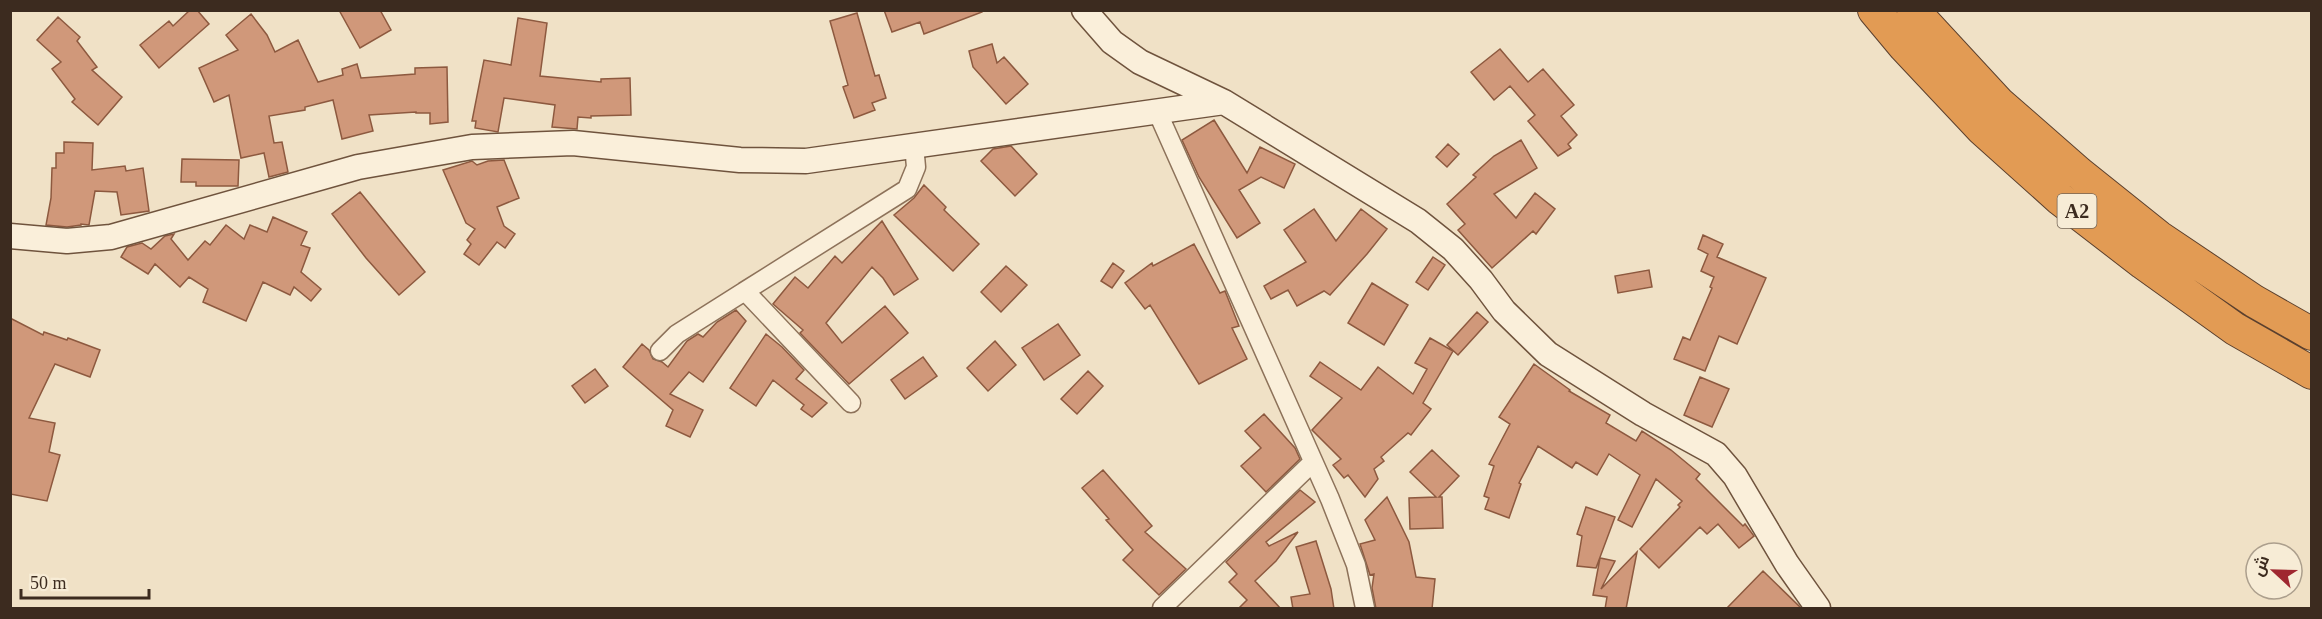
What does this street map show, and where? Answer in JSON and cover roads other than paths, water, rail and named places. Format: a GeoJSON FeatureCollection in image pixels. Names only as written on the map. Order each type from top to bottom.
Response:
{"type":"FeatureCollection","features":[{"type":"Feature","properties":{"kind":"highway","name":"A2"},"geometry":{"type":"LineString","coordinates":[[1874,10],[1904,46],[1982,129],[2060,199],[2143,263],[2235,329],[2312,374]]}},
{"type":"Feature","properties":{"kind":"highway","name":"A2"},"geometry":{"type":"LineString","coordinates":[[1913,10],[1999,103],[2088,180],[2159,237],[2254,301],[2312,334]]}},
{"type":"Feature","properties":{"kind":"main road"},"geometry":{"type":"LineString","coordinates":[[1084,10],[1112,42],[1140,62],[1224,102],[1418,221],[1453,249],[1482,280],[1504,311],[1548,354],[1642,414],[1716,454],[1735,476],[1787,564],[1818,609]]}},
{"type":"Feature","properties":{"kind":"main road"},"geometry":{"type":"LineString","coordinates":[[10,236],[67,240],[111,237],[358,167],[472,147],[573,143],[740,160],[806,160],[1224,102]]}},
{"type":"Feature","properties":{"kind":"street"},"geometry":{"type":"LineString","coordinates":[[1157,111],[1314,462],[1356,565],[1365,609]]}},
{"type":"Feature","properties":{"kind":"street"},"geometry":{"type":"LineString","coordinates":[[660,351],[677,334],[907,189],[916,167],[914,146]]}},
{"type":"Feature","properties":{"kind":"street"},"geometry":{"type":"LineString","coordinates":[[745,291],[851,403]]}},
{"type":"Feature","properties":{"kind":"street"},"geometry":{"type":"LineString","coordinates":[[1162,609],[1314,462]]}}]}
